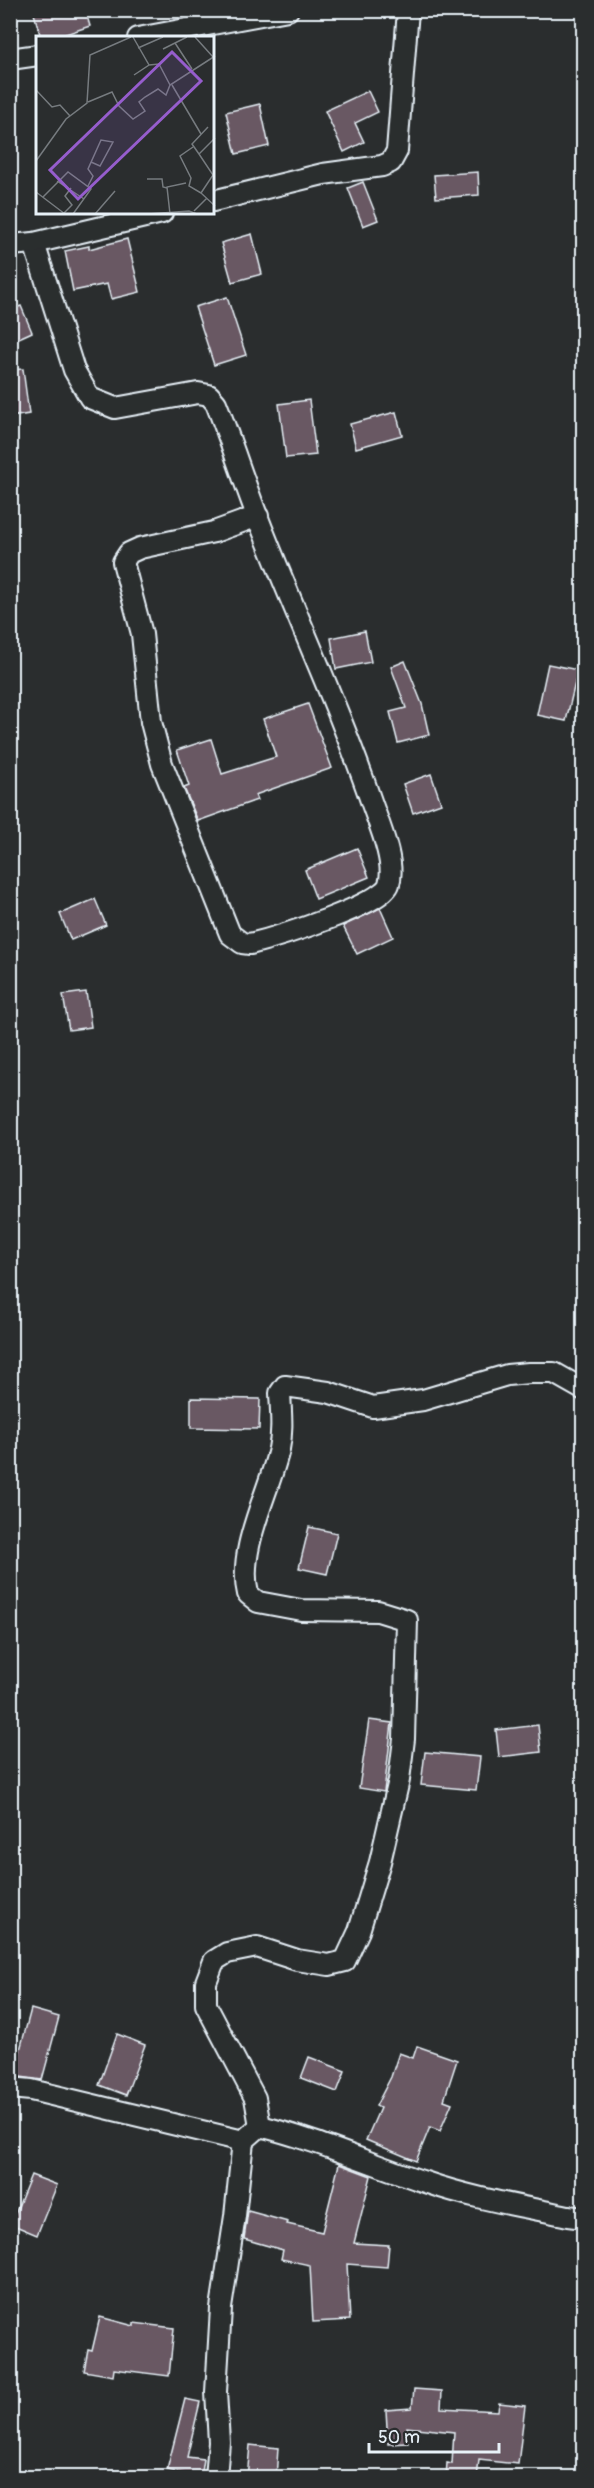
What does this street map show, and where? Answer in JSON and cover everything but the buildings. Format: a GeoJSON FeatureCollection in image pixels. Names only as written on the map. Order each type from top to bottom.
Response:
{"type":"FeatureCollection","features":[{"type":"Feature","properties":{"kind":"street"},"geometry":{"type":"LineString","coordinates":[[143,36],[186,20],[288,10]]}},
{"type":"Feature","properties":{"kind":"street"},"geometry":{"type":"LineString","coordinates":[[214,201],[323,174],[382,166],[391,162],[397,151],[408,10]]}},
{"type":"Feature","properties":{"kind":"street"},"geometry":{"type":"LineString","coordinates":[[10,59],[36,56]]}},
{"type":"Feature","properties":{"kind":"street"},"geometry":{"type":"LineString","coordinates":[[10,245],[34,243],[158,214]]}},
{"type":"Feature","properties":{"kind":"street"},"geometry":{"type":"LineString","coordinates":[[34,243],[74,370],[90,398],[115,408],[198,393],[209,395],[216,402],[258,516],[355,752],[384,838],[390,865],[389,884],[383,894],[320,922],[250,944],[242,943],[230,934],[162,764],[151,722],[142,634],[123,562],[129,553],[140,548],[214,532],[258,516]]}},
{"type":"Feature","properties":{"kind":"street"},"geometry":{"type":"LineString","coordinates":[[260,2126],[255,2098],[206,2005],[206,1982],[214,1961],[227,1953],[257,1947],[297,1960],[329,1965],[345,1961],[359,1931],[380,1862],[399,1780],[404,1739],[408,1636],[407,1620],[398,1616],[378,1611],[301,1611],[258,1602],[248,1594],[246,1570],[248,1552],[279,1450],[283,1427],[280,1393],[285,1386],[328,1392],[373,1407],[392,1406],[444,1396],[507,1375],[529,1373],[554,1373],[584,1390]]}},
{"type":"Feature","properties":{"kind":"street"},"geometry":{"type":"LineString","coordinates":[[10,2088],[42,2093],[243,2141]]}},
{"type":"Feature","properties":{"kind":"street"},"geometry":{"type":"LineString","coordinates":[[216,2478],[219,2442],[216,2392],[220,2308],[235,2216],[243,2141],[260,2126]]}},
{"type":"Feature","properties":{"kind":"street"},"geometry":{"type":"LineString","coordinates":[[260,2126],[295,2134],[381,2167],[463,2194],[584,2218]]}}]}
